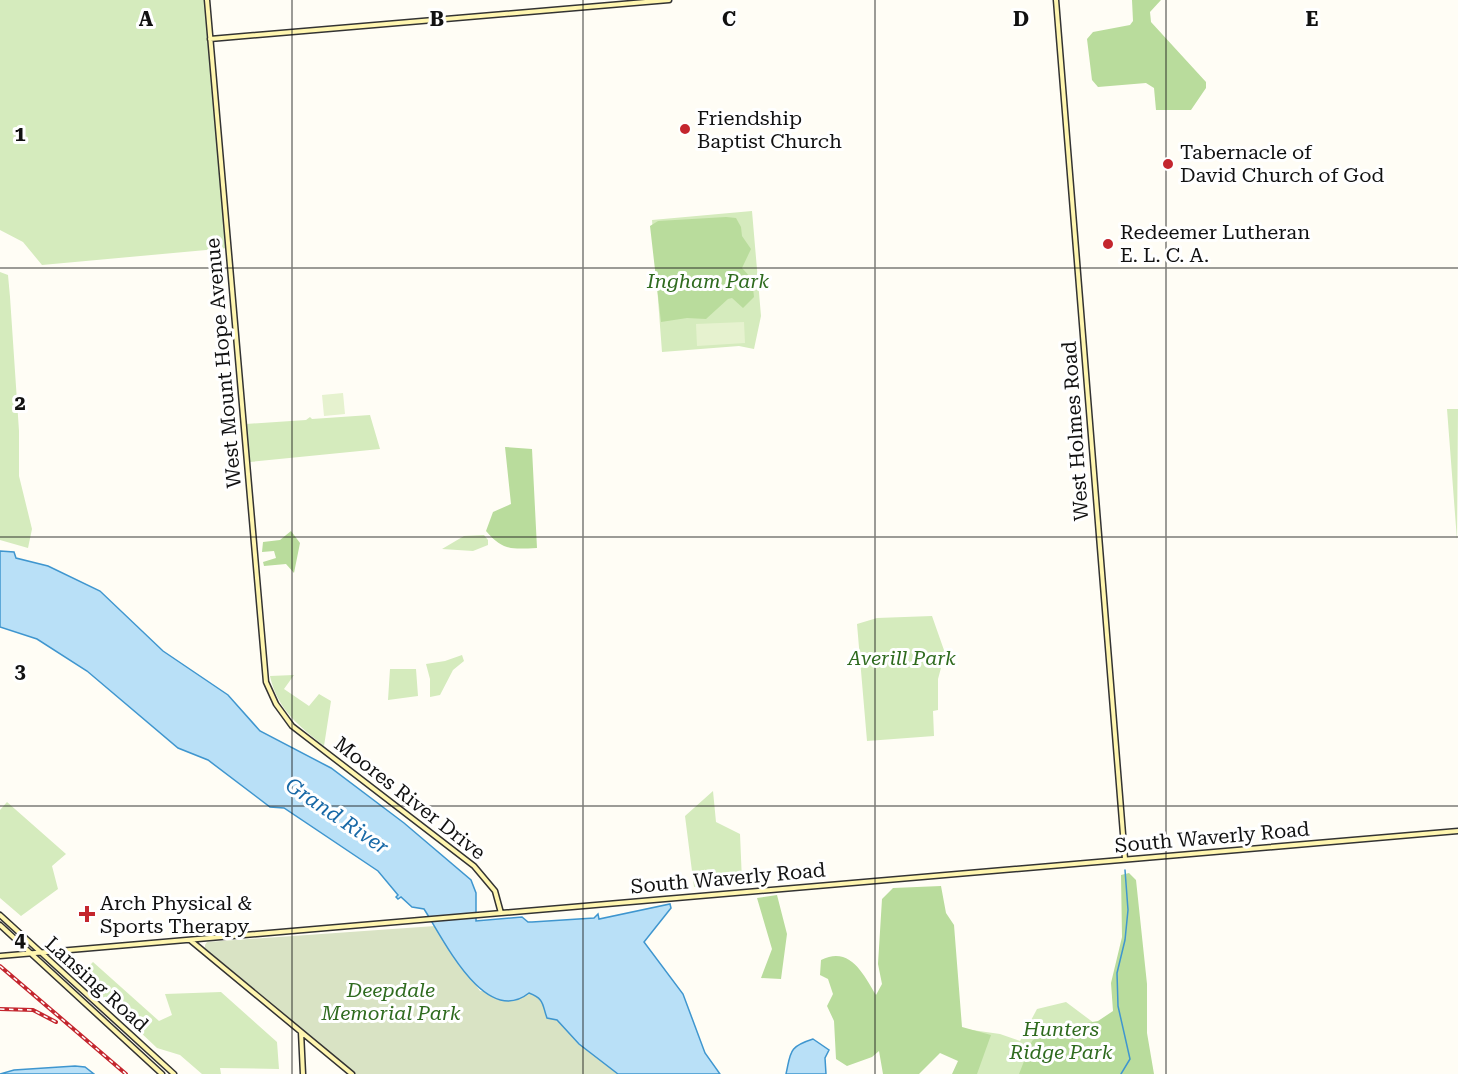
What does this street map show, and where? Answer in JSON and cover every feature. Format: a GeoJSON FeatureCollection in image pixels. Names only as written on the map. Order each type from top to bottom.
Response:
{"type":"FeatureCollection","features":[{"type":"Feature","properties":{"kind":"street","name":"West Mount Hope Avenue"},"geometry":{"type":"LineString","coordinates":[[207,0],[263,662],[270,692],[286,718]]}},
{"type":"Feature","properties":{"kind":"street"},"geometry":{"type":"LineString","coordinates":[[210,39],[669,0]]}},
{"type":"Feature","properties":{"kind":"street","name":"West Holmes Road"},"geometry":{"type":"LineString","coordinates":[[1056,0],[1125,859]]}},
{"type":"Feature","properties":{"kind":"street","name":"Moores River Drive"},"geometry":{"type":"LineString","coordinates":[[286,718],[474,866],[495,891],[501,913]]}},
{"type":"Feature","properties":{"kind":"street","name":"South Waverly Road"},"geometry":{"type":"LineString","coordinates":[[0,956],[1458,831]]}},
{"type":"Feature","properties":{"kind":"street","name":"Lansing Road"},"geometry":{"type":"LineString","coordinates":[[0,915],[174,1074]]}},
{"type":"Feature","properties":{"kind":"street","name":"Lansing Road"},"geometry":{"type":"LineString","coordinates":[[0,925],[162,1074]]}},
{"type":"Feature","properties":{"kind":"street"},"geometry":{"type":"LineString","coordinates":[[189,939],[352,1074]]}},
{"type":"Feature","properties":{"kind":"street"},"geometry":{"type":"LineString","coordinates":[[301,1032],[303,1074]]}},
{"type":"Feature","properties":{"kind":"green space"},"geometry":{"type":"Polygon","coordinates":[[[0,0],[208,0],[228,248],[42,265],[23,242],[0,230],[0,0]]]}},
{"type":"Feature","properties":{"kind":"green space"},"geometry":{"type":"Polygon","coordinates":[[[1132,0],[1161,0],[1150,12],[1151,22],[1206,82],[1206,88],[1191,110],[1156,110],[1154,88],[1146,83],[1098,87],[1092,80],[1087,39],[1093,32],[1130,25],[1133,21],[1132,0]]]}},
{"type":"Feature","properties":{"kind":"green space","name":"Ingham Park"},"geometry":{"type":"Polygon","coordinates":[[[752,211],[761,316],[754,349],[739,346],[662,352],[652,220],[752,211]]]}},
{"type":"Feature","properties":{"kind":"green space","name":"Ingham Park"},"geometry":{"type":"Polygon","coordinates":[[[736,218],[741,227],[742,236],[751,249],[742,268],[752,279],[754,297],[743,308],[732,298],[728,299],[706,319],[687,318],[661,322],[650,226],[658,221],[736,218]]]}},
{"type":"Feature","properties":{"kind":"green space"},"geometry":{"type":"Polygon","coordinates":[[[0,272],[8,275],[19,431],[19,476],[32,529],[28,548],[0,540],[0,272]]]}},
{"type":"Feature","properties":{"kind":"green space"},"geometry":{"type":"Polygon","coordinates":[[[744,322],[745,343],[697,346],[696,324],[744,322]]]}},
{"type":"Feature","properties":{"kind":"green space"},"geometry":{"type":"Polygon","coordinates":[[[343,393],[345,414],[324,416],[322,395],[343,393]]]}},
{"type":"Feature","properties":{"kind":"green space"},"geometry":{"type":"Polygon","coordinates":[[[1447,409],[1458,409],[1457,540],[1447,409]]]}},
{"type":"Feature","properties":{"kind":"green space"},"geometry":{"type":"Polygon","coordinates":[[[370,415],[380,449],[250,462],[246,424],[306,420],[310,417],[312,419],[370,415]]]}},
{"type":"Feature","properties":{"kind":"green space"},"geometry":{"type":"Polygon","coordinates":[[[505,447],[532,449],[537,548],[508,547],[492,538],[486,531],[493,512],[511,504],[505,447]]]}},
{"type":"Feature","properties":{"kind":"green space"},"geometry":{"type":"Polygon","coordinates":[[[291,531],[300,543],[294,573],[286,564],[264,566],[263,562],[276,558],[274,551],[262,552],[263,542],[280,540],[291,531]]]}},
{"type":"Feature","properties":{"kind":"green space"},"geometry":{"type":"Polygon","coordinates":[[[484,535],[488,540],[488,545],[473,551],[442,549],[464,536],[484,535]]]}},
{"type":"Feature","properties":{"kind":"green space","name":"Averill Park"},"geometry":{"type":"Polygon","coordinates":[[[932,616],[945,653],[938,679],[938,710],[933,711],[934,736],[867,741],[857,624],[877,618],[932,616]]]}},
{"type":"Feature","properties":{"kind":"green space"},"geometry":{"type":"Polygon","coordinates":[[[462,655],[464,661],[453,670],[440,695],[430,697],[430,679],[426,664],[462,655]]]}},
{"type":"Feature","properties":{"kind":"green space"},"geometry":{"type":"Polygon","coordinates":[[[390,669],[416,669],[418,696],[388,700],[390,669]]]}},
{"type":"Feature","properties":{"kind":"green space"},"geometry":{"type":"Polygon","coordinates":[[[294,675],[284,689],[309,706],[319,694],[331,701],[324,746],[290,716],[273,688],[270,676],[294,675]]]}},
{"type":"Feature","properties":{"kind":"green space"},"geometry":{"type":"Polygon","coordinates":[[[713,791],[716,822],[740,834],[742,881],[694,887],[685,816],[713,791]]]}},
{"type":"Feature","properties":{"kind":"green space"},"geometry":{"type":"Polygon","coordinates":[[[7,802],[66,854],[52,866],[58,889],[21,916],[0,898],[0,810],[7,802]]]}},
{"type":"Feature","properties":{"kind":"green space","name":"Hunters Ridge Park"},"geometry":{"type":"Polygon","coordinates":[[[1129,873],[1136,880],[1147,984],[1147,1033],[1154,1074],[1019,1074],[1032,1041],[1046,1029],[1068,1038],[1081,1024],[1098,1021],[1113,1011],[1111,983],[1122,937],[1121,875],[1129,873]]]}},
{"type":"Feature","properties":{"kind":"green space"},"geometry":{"type":"Polygon","coordinates":[[[941,886],[946,913],[954,925],[962,1027],[991,1035],[977,1074],[952,1074],[958,1061],[940,1053],[919,1074],[883,1074],[879,1051],[872,1057],[847,1066],[836,1059],[834,1021],[827,1006],[833,994],[828,979],[820,975],[821,960],[831,956],[848,959],[861,972],[876,995],[882,984],[878,964],[882,899],[893,888],[941,886]]]}},
{"type":"Feature","properties":{"kind":"green space","name":"Hunters Ridge Park"},"geometry":{"type":"Polygon","coordinates":[[[1122,890],[1132,890],[1149,1074],[962,1074],[958,1028],[1000,1034],[1020,1041],[1037,1009],[1066,1002],[1098,1026],[1134,1023],[1122,890]]]}},
{"type":"Feature","properties":{"kind":"green space"},"geometry":{"type":"Polygon","coordinates":[[[777,895],[787,934],[781,979],[761,978],[772,949],[757,898],[777,895]]]}},
{"type":"Feature","properties":{"kind":"green space","name":"Deepdale Memorial Park"},"geometry":{"type":"Polygon","coordinates":[[[435,926],[480,991],[529,993],[539,996],[557,1020],[618,1074],[356,1074],[205,948],[207,942],[435,926]]]}},
{"type":"Feature","properties":{"kind":"green space"},"geometry":{"type":"Polygon","coordinates":[[[93,962],[159,1021],[172,1015],[165,994],[221,992],[277,1042],[279,1069],[220,1068],[221,1074],[202,1074],[180,1055],[157,1048],[101,995],[86,969],[93,962]]]}},
{"type":"Feature","properties":{"kind":"water","name":"Grand River"},"geometry":{"type":"Polygon","coordinates":[[[0,551],[14,552],[16,558],[48,566],[100,591],[163,651],[228,695],[260,731],[331,768],[404,823],[471,880],[476,893],[476,921],[522,917],[532,922],[594,918],[598,914],[599,919],[670,904],[671,908],[644,942],[683,994],[705,1053],[720,1074],[618,1074],[579,1044],[557,1020],[547,1018],[542,1003],[534,995],[529,993],[513,1001],[497,999],[481,989],[454,958],[424,909],[412,907],[401,897],[398,899],[396,897],[398,895],[378,871],[284,808],[270,807],[208,760],[178,748],[87,671],[37,639],[0,627],[0,551]]]}},
{"type":"Feature","properties":{"kind":"water"},"geometry":{"type":"Polygon","coordinates":[[[813,1039],[829,1050],[825,1058],[826,1074],[786,1074],[792,1051],[813,1039]]]}},
{"type":"Feature","properties":{"kind":"water"},"geometry":{"type":"Polygon","coordinates":[[[85,1067],[94,1074],[0,1074],[14,1070],[85,1067]]]}},
{"type":"Feature","properties":{"kind":"waterway"},"geometry":{"type":"LineString","coordinates":[[1121,1074],[1130,1059],[1118,1006],[1117,973],[1125,940],[1128,910],[1125,870]]}},
{"type":"Feature","properties":{"kind":"railway"},"geometry":{"type":"LineString","coordinates":[[0,966],[126,1074]]}},
{"type":"Feature","properties":{"kind":"railway"},"geometry":{"type":"LineString","coordinates":[[0,1009],[33,1010],[56,1022]]}},
{"type":"Feature","properties":{"kind":"place","name":"Friendship Baptist Church"},"geometry":{"type":"Point","coordinates":[685,129]}},
{"type":"Feature","properties":{"kind":"place","name":"Tabernacle of David Church of God"},"geometry":{"type":"Point","coordinates":[1168,164]}},
{"type":"Feature","properties":{"kind":"place","name":"Redeemer Lutheran E. L. C. A."},"geometry":{"type":"Point","coordinates":[1108,244]}},
{"type":"Feature","properties":{"kind":"place","name":"Arch Physical & Sports Therapy"},"geometry":{"type":"Point","coordinates":[87,914]}}]}
